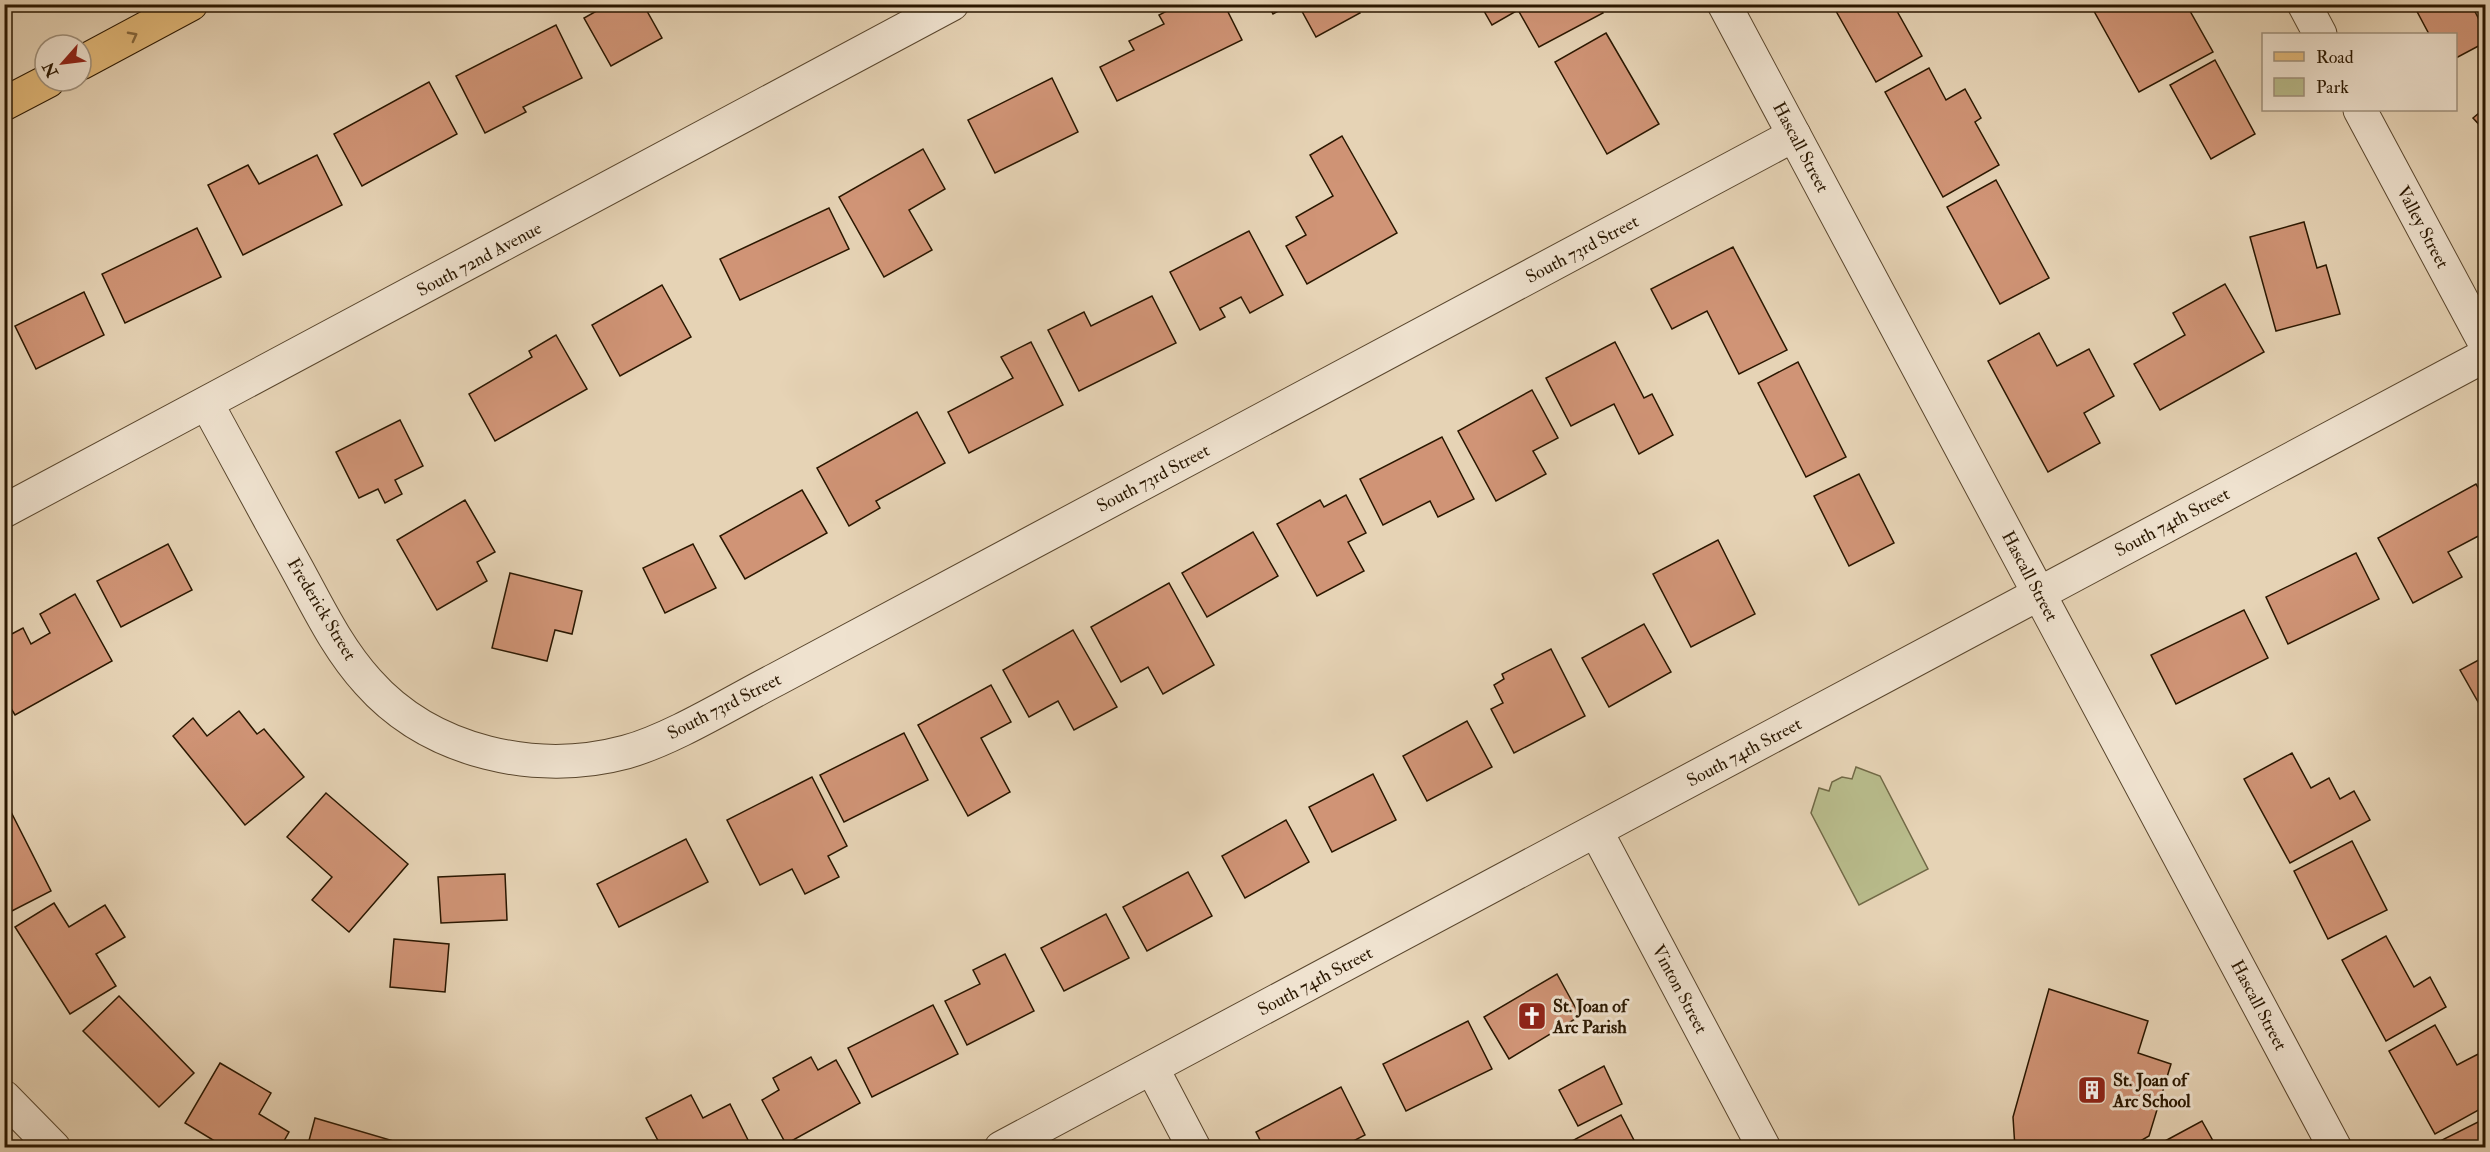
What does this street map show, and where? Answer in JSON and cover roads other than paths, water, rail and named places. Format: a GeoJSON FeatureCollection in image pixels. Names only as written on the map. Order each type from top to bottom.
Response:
{"type":"FeatureCollection","features":[{"type":"Feature","properties":{"kind":"main road"},"geometry":{"type":"LineString","coordinates":[[93,57],[191,4]]}},
{"type":"Feature","properties":{"kind":"main road"},"geometry":{"type":"LineString","coordinates":[[4,104],[33,89]]}},
{"type":"Feature","properties":{"kind":"street","name":"South 72nd Avenue"},"geometry":{"type":"LineString","coordinates":[[4,511],[952,4]]}},
{"type":"Feature","properties":{"kind":"street","name":"Hascall Street"},"geometry":{"type":"LineString","coordinates":[[1724,4],[2335,1148]]}},
{"type":"Feature","properties":{"kind":"street"},"geometry":{"type":"LineString","coordinates":[[2304,4],[2319,33]]}},
{"type":"Feature","properties":{"kind":"street","name":"Valley Street"},"geometry":{"type":"LineString","coordinates":[[2361,111],[2486,345]]}},
{"type":"Feature","properties":{"kind":"street","name":"South 73rd Street"},"geometry":{"type":"LineString","coordinates":[[495,755],[535,761],[568,761],[616,754],[652,742],[777,679],[1794,135]]}},
{"type":"Feature","properties":{"kind":"street","name":"South 74th Street"},"geometry":{"type":"LineString","coordinates":[[1001,1148],[2486,355]]}},
{"type":"Feature","properties":{"kind":"street","name":"Frederick Street"},"geometry":{"type":"LineString","coordinates":[[207,404],[337,643],[368,683],[423,727],[477,750],[495,755]]}},
{"type":"Feature","properties":{"kind":"street","name":"Vinton Street"},"geometry":{"type":"LineString","coordinates":[[1596,831],[1764,1148]]}},
{"type":"Feature","properties":{"kind":"street"},"geometry":{"type":"LineString","coordinates":[[1152,1068],[1194,1148]]}},
{"type":"Feature","properties":{"kind":"street"},"geometry":{"type":"LineString","coordinates":[[4,1097],[54,1148]]}},
{"type":"Feature","properties":{"kind":"place","name":"St. Joan of Arc Parish"},"geometry":{"type":"Point","coordinates":[1532,1016]}},
{"type":"Feature","properties":{"kind":"place","name":"St. Joan of Arc School"},"geometry":{"type":"Point","coordinates":[2092,1090]}}]}
